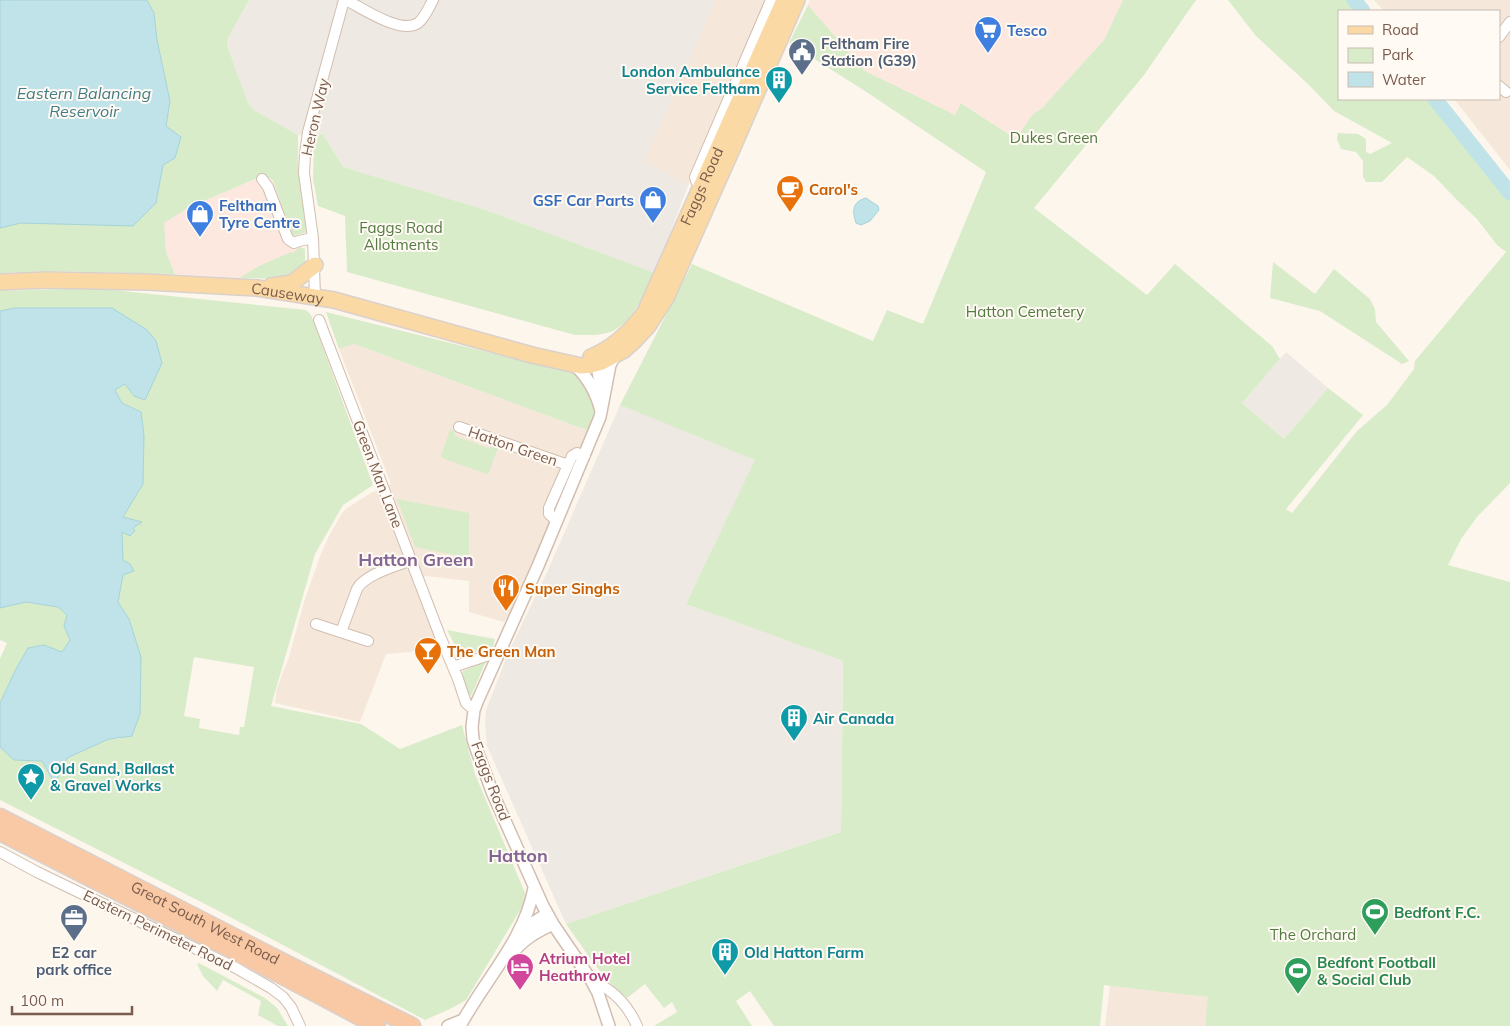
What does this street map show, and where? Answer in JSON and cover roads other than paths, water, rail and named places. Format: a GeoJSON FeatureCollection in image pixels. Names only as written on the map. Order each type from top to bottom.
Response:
{"type":"FeatureCollection","features":[{"type":"Feature","properties":{"kind":"highway","name":"Great South West Road"},"geometry":{"type":"LineString","coordinates":[[0,817],[412,1026]]}},
{"type":"Feature","properties":{"kind":"highway","name":"Great South West Road"},"geometry":{"type":"LineString","coordinates":[[0,832],[377,1026]]}},
{"type":"Feature","properties":{"kind":"main road","name":"Faggs Road"},"geometry":{"type":"LineString","coordinates":[[614,357],[634,341],[657,313],[678,273],[707,189],[784,0]]}},
{"type":"Feature","properties":{"kind":"main road","name":"Faggs Road"},"geometry":{"type":"LineString","coordinates":[[596,359],[628,333],[645,312],[707,189],[797,0]]}},
{"type":"Feature","properties":{"kind":"main road"},"geometry":{"type":"LineString","coordinates":[[258,288],[292,283],[315,265]]}},
{"type":"Feature","properties":{"kind":"main road","name":"Causeway"},"geometry":{"type":"LineString","coordinates":[[0,282],[46,280],[148,282],[258,288],[334,300],[570,364],[581,360],[614,357]]}},
{"type":"Feature","properties":{"kind":"street"},"geometry":{"type":"LineString","coordinates":[[345,0],[400,27],[413,25],[422,19],[433,0]]}},
{"type":"Feature","properties":{"kind":"street","name":"Heron Way"},"geometry":{"type":"LineString","coordinates":[[315,296],[315,265],[306,191],[305,154],[308,132],[345,0]]}},
{"type":"Feature","properties":{"kind":"street"},"geometry":{"type":"LineString","coordinates":[[707,189],[696,181],[695,177],[772,0]]}},
{"type":"Feature","properties":{"kind":"street"},"geometry":{"type":"LineString","coordinates":[[1500,36],[1510,22]]}},
{"type":"Feature","properties":{"kind":"street"},"geometry":{"type":"LineString","coordinates":[[262,178],[268,186],[288,239],[294,243],[313,238]]}},
{"type":"Feature","properties":{"kind":"street","name":"Green Man Lane"},"geometry":{"type":"LineString","coordinates":[[319,320],[466,703],[474,710]]}},
{"type":"Feature","properties":{"kind":"street","name":"Faggs Road"},"geometry":{"type":"LineString","coordinates":[[609,1026],[591,980],[550,919],[534,888],[493,794],[477,751],[472,727],[474,710],[585,455],[603,408],[610,365],[614,357]]}},
{"type":"Feature","properties":{"kind":"street"},"geometry":{"type":"LineString","coordinates":[[596,359],[603,408]]}},
{"type":"Feature","properties":{"kind":"street"},"geometry":{"type":"LineString","coordinates":[[570,364],[596,394],[603,408]]}},
{"type":"Feature","properties":{"kind":"street","name":"Hatton Green"},"geometry":{"type":"LineString","coordinates":[[459,427],[568,465]]}},
{"type":"Feature","properties":{"kind":"street"},"geometry":{"type":"LineString","coordinates":[[557,521],[549,514],[549,508],[568,465],[575,454],[585,455]]}},
{"type":"Feature","properties":{"kind":"street"},"geometry":{"type":"LineString","coordinates":[[341,632],[360,583],[376,574],[411,560]]}},
{"type":"Feature","properties":{"kind":"street"},"geometry":{"type":"LineString","coordinates":[[316,624],[368,642]]}},
{"type":"Feature","properties":{"kind":"street"},"geometry":{"type":"LineString","coordinates":[[453,667],[492,654],[498,655]]}},
{"type":"Feature","properties":{"kind":"street","name":"Eastern Perimeter Road"},"geometry":{"type":"LineString","coordinates":[[0,852],[37,872],[236,968],[271,988],[283,997],[291,1007],[300,1026]]}},
{"type":"Feature","properties":{"kind":"street"},"geometry":{"type":"LineString","coordinates":[[464,1024],[519,932],[531,903],[534,888]]}},
{"type":"Feature","properties":{"kind":"street"},"geometry":{"type":"LineString","coordinates":[[519,932],[529,924],[550,919]]}},
{"type":"Feature","properties":{"kind":"street"},"geometry":{"type":"LineString","coordinates":[[448,1026],[464,1024],[516,948],[550,919]]}},
{"type":"Feature","properties":{"kind":"street"},"geometry":{"type":"LineString","coordinates":[[591,980],[604,987],[624,1003],[637,1026]]}},
{"type":"Feature","properties":{"kind":"street","name":"Faggs Road"},"geometry":{"type":"LineString","coordinates":[[600,1026],[601,1005]]}},
{"type":"Feature","properties":{"kind":"water","name":"Eastern Balancing Reservoir"},"geometry":{"type":"Polygon","coordinates":[[[0,0],[147,0],[154,13],[157,40],[170,101],[166,126],[181,137],[175,158],[163,165],[156,203],[133,226],[21,223],[0,228],[0,0]]]}},
{"type":"Feature","properties":{"kind":"water"},"geometry":{"type":"Polygon","coordinates":[[[866,198],[878,206],[879,210],[870,221],[861,225],[856,223],[854,208],[858,202],[866,198]]]}},
{"type":"Feature","properties":{"kind":"water"},"geometry":{"type":"Polygon","coordinates":[[[14,308],[112,308],[147,330],[156,341],[162,363],[145,400],[134,396],[125,384],[115,390],[122,403],[141,412],[144,436],[143,484],[123,517],[142,522],[133,528],[135,531],[130,536],[122,532],[123,560],[130,564],[134,571],[123,575],[118,602],[129,619],[141,657],[140,714],[132,736],[109,739],[67,758],[55,784],[42,761],[14,760],[0,747],[0,703],[28,648],[44,645],[62,652],[70,640],[64,626],[67,615],[58,607],[26,602],[0,608],[0,311],[14,308]]]}},
{"type":"Feature","properties":{"kind":"waterway"},"geometry":{"type":"LineString","coordinates":[[1354,0],[1362,10]]}},
{"type":"Feature","properties":{"kind":"waterway"},"geometry":{"type":"LineString","coordinates":[[1436,100],[1510,193]]}},
{"type":"Feature","properties":{"kind":"place","name":"Tesco"},"geometry":{"type":"Point","coordinates":[988,54]}},
{"type":"Feature","properties":{"kind":"place","name":"Feltham Fire Station (G39)"},"geometry":{"type":"Point","coordinates":[802,76]}},
{"type":"Feature","properties":{"kind":"place","name":"London Ambulance Service Feltham"},"geometry":{"type":"Point","coordinates":[779,104]}},
{"type":"Feature","properties":{"kind":"place","name":"Carol's"},"geometry":{"type":"Point","coordinates":[790,213]}},
{"type":"Feature","properties":{"kind":"place","name":"GSF Car Parts"},"geometry":{"type":"Point","coordinates":[653,224]}},
{"type":"Feature","properties":{"kind":"place","name":"Feltham Tyre Centre"},"geometry":{"type":"Point","coordinates":[200,238]}},
{"type":"Feature","properties":{"kind":"place","name":"Super Singhs"},"geometry":{"type":"Point","coordinates":[506,612]}},
{"type":"Feature","properties":{"kind":"place","name":"The Green Man"},"geometry":{"type":"Point","coordinates":[428,675]}},
{"type":"Feature","properties":{"kind":"place","name":"Air Canada"},"geometry":{"type":"Point","coordinates":[794,742]}},
{"type":"Feature","properties":{"kind":"place","name":"Old Sand, Ballast & Gravel Works"},"geometry":{"type":"Point","coordinates":[31,801]}},
{"type":"Feature","properties":{"kind":"place","name":"Bedfont F.C."},"geometry":{"type":"Point","coordinates":[1375,936]}},
{"type":"Feature","properties":{"kind":"place","name":"E2 car park office"},"geometry":{"type":"Point","coordinates":[74,942]}},
{"type":"Feature","properties":{"kind":"place","name":"Old Hatton Farm"},"geometry":{"type":"Point","coordinates":[725,976]}},
{"type":"Feature","properties":{"kind":"place","name":"Atrium Hotel Heathrow"},"geometry":{"type":"Point","coordinates":[520,991]}},
{"type":"Feature","properties":{"kind":"place","name":"Bedfont Football & Social Club"},"geometry":{"type":"Point","coordinates":[1298,995]}},
{"type":"Feature","properties":{"kind":"district","name":"Hatton Green"},"geometry":{"type":"Point","coordinates":[416,559]}},
{"type":"Feature","properties":{"kind":"district","name":"Hatton"},"geometry":{"type":"Point","coordinates":[518,855]}},
{"type":"Feature","properties":{"kind":"park label","name":"Dukes Green"},"geometry":{"type":"Point","coordinates":[1054,137]}},
{"type":"Feature","properties":{"kind":"park label","name":"Faggs Road Allotments"},"geometry":{"type":"Point","coordinates":[401,236]}},
{"type":"Feature","properties":{"kind":"park label","name":"Hatton Cemetery"},"geometry":{"type":"Point","coordinates":[1025,311]}},
{"type":"Feature","properties":{"kind":"park label","name":"The Orchard"},"geometry":{"type":"Point","coordinates":[1313,934]}}]}
